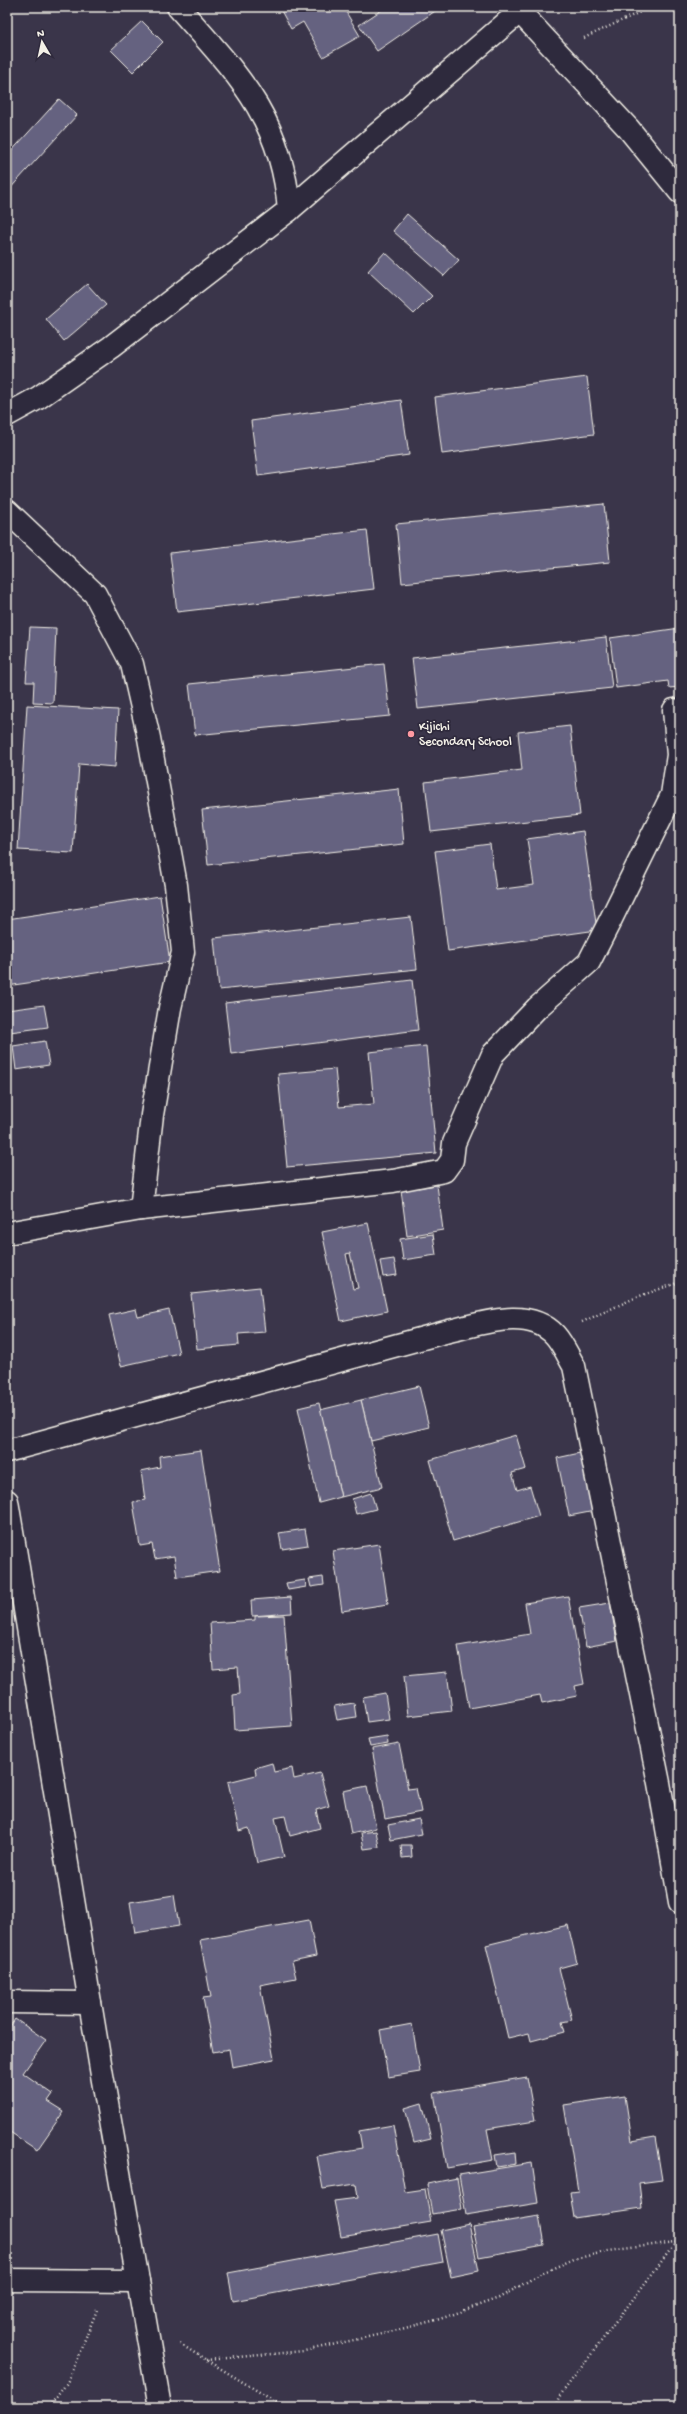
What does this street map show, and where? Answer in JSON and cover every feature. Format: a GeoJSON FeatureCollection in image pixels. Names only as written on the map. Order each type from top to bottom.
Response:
{"type":"FeatureCollection","features":[{"type":"Feature","properties":{"kind":"street"},"geometry":{"type":"LineString","coordinates":[[178,7],[253,96],[272,132],[282,161],[287,184],[289,210]]}},
{"type":"Feature","properties":{"kind":"street"},"geometry":{"type":"LineString","coordinates":[[7,415],[38,398],[111,348],[289,210],[523,9],[557,52],[628,128],[680,192]]}},
{"type":"Feature","properties":{"kind":"street"},"geometry":{"type":"LineString","coordinates":[[7,510],[95,594],[132,664],[149,738],[176,885],[183,952],[170,1008],[154,1100],[141,1209]]}},
{"type":"Feature","properties":{"kind":"street"},"geometry":{"type":"LineString","coordinates":[[7,1233],[141,1209],[363,1185],[444,1171],[452,1160],[454,1143],[493,1054],[537,1008],[589,962],[614,914],[672,795],[678,755],[674,710]]}},
{"type":"Feature","properties":{"kind":"street"},"geometry":{"type":"LineString","coordinates":[[7,1451],[268,1382],[449,1331],[495,1321],[530,1321],[554,1334],[563,1346],[574,1366],[658,1783],[680,1902]]}},
{"type":"Feature","properties":{"kind":"street"},"geometry":{"type":"LineString","coordinates":[[7,1502],[90,2003],[160,2407]]}},
{"type":"Feature","properties":{"kind":"street"},"geometry":{"type":"LineString","coordinates":[[7,2002],[90,2003]]}},
{"type":"Feature","properties":{"kind":"street"},"geometry":{"type":"LineString","coordinates":[[7,2280],[138,2281]]}},
{"type":"Feature","properties":{"kind":"path"},"geometry":{"type":"LineString","coordinates":[[557,52],[633,13],[651,7]]}},
{"type":"Feature","properties":{"kind":"path"},"geometry":{"type":"LineString","coordinates":[[554,1334],[637,1297],[680,1282]]}},
{"type":"Feature","properties":{"kind":"path"},"geometry":{"type":"LineString","coordinates":[[555,2407],[559,2397],[674,2242],[680,2237]]}},
{"type":"Feature","properties":{"kind":"path"},"geometry":{"type":"LineString","coordinates":[[206,2360],[304,2350],[386,2333],[440,2319],[499,2298],[542,2273],[574,2259],[608,2251],[674,2242]]}},
{"type":"Feature","properties":{"kind":"path"},"geometry":{"type":"LineString","coordinates":[[49,2407],[67,2383],[109,2281]]}},
{"type":"Feature","properties":{"kind":"path"},"geometry":{"type":"LineString","coordinates":[[146,2322],[284,2407]]}},
{"type":"Feature","properties":{"kind":"building"},"geometry":{"type":"Polygon","coordinates":[[[279,7],[343,7],[360,36],[323,57],[303,22],[291,29],[279,7]]]}},
{"type":"Feature","properties":{"kind":"building"},"geometry":{"type":"Polygon","coordinates":[[[386,7],[441,7],[377,51],[359,25],[386,7]]]}},
{"type":"Feature","properties":{"kind":"building"},"geometry":{"type":"Polygon","coordinates":[[[142,21],[163,42],[133,72],[111,50],[142,21]]]}},
{"type":"Feature","properties":{"kind":"building"},"geometry":{"type":"Polygon","coordinates":[[[59,99],[77,115],[7,192],[7,156],[59,99]]]}},
{"type":"Feature","properties":{"kind":"building"},"geometry":{"type":"Polygon","coordinates":[[[407,214],[459,260],[444,276],[393,231],[407,214]]]}},
{"type":"Feature","properties":{"kind":"building"},"geometry":{"type":"Polygon","coordinates":[[[385,252],[432,296],[414,314],[368,271],[385,252]]]}},
{"type":"Feature","properties":{"kind":"building"},"geometry":{"type":"Polygon","coordinates":[[[87,284],[106,305],[64,341],[46,319],[87,284]]]}},
{"type":"Feature","properties":{"kind":"building"},"geometry":{"type":"Polygon","coordinates":[[[587,377],[594,434],[442,454],[435,397],[587,377]]]}},
{"type":"Feature","properties":{"kind":"building"},"geometry":{"type":"Polygon","coordinates":[[[401,400],[409,455],[258,476],[251,421],[401,400]]]}},
{"type":"Feature","properties":{"kind":"building"},"geometry":{"type":"Polygon","coordinates":[[[604,504],[610,562],[402,583],[396,524],[604,504]]]}},
{"type":"Feature","properties":{"kind":"building"},"geometry":{"type":"Polygon","coordinates":[[[367,530],[374,589],[177,612],[170,553],[367,530]]]}},
{"type":"Feature","properties":{"kind":"building"},"geometry":{"type":"Polygon","coordinates":[[[30,627],[56,628],[53,703],[33,702],[34,682],[26,682],[30,627]]]}},
{"type":"Feature","properties":{"kind":"building"},"geometry":{"type":"Polygon","coordinates":[[[680,628],[680,687],[669,688],[668,681],[616,688],[610,638],[680,628]]]}},
{"type":"Feature","properties":{"kind":"building"},"geometry":{"type":"Polygon","coordinates":[[[606,637],[612,688],[418,709],[412,658],[606,637]]]}},
{"type":"Feature","properties":{"kind":"building"},"geometry":{"type":"Polygon","coordinates":[[[384,664],[390,716],[195,735],[189,684],[384,664]]]}},
{"type":"Feature","properties":{"kind":"building"},"geometry":{"type":"Polygon","coordinates":[[[27,705],[118,710],[115,767],[79,764],[73,853],[18,850],[27,705]]]}},
{"type":"Feature","properties":{"kind":"building"},"geometry":{"type":"Polygon","coordinates":[[[570,726],[580,815],[431,832],[425,782],[522,770],[518,732],[570,726]]]}},
{"type":"Feature","properties":{"kind":"building"},"geometry":{"type":"Polygon","coordinates":[[[399,789],[404,844],[208,865],[202,810],[399,789]]]}},
{"type":"Feature","properties":{"kind":"building"},"geometry":{"type":"Polygon","coordinates":[[[583,831],[597,930],[448,951],[435,851],[490,844],[496,890],[534,885],[527,839],[583,831]]]}},
{"type":"Feature","properties":{"kind":"building"},"geometry":{"type":"Polygon","coordinates":[[[160,896],[170,962],[7,986],[7,919],[160,896]]]}},
{"type":"Feature","properties":{"kind":"building"},"geometry":{"type":"Polygon","coordinates":[[[411,917],[417,969],[219,990],[214,938],[411,917]]]}},
{"type":"Feature","properties":{"kind":"building"},"geometry":{"type":"Polygon","coordinates":[[[412,980],[418,1030],[231,1054],[225,1003],[412,980]]]}},
{"type":"Feature","properties":{"kind":"building"},"geometry":{"type":"Polygon","coordinates":[[[44,1005],[48,1027],[10,1032],[7,1010],[44,1005]]]}},
{"type":"Feature","properties":{"kind":"building"},"geometry":{"type":"Polygon","coordinates":[[[45,1041],[49,1065],[16,1070],[13,1046],[45,1041]]]}},
{"type":"Feature","properties":{"kind":"building"},"geometry":{"type":"Polygon","coordinates":[[[426,1046],[436,1153],[287,1167],[278,1074],[335,1069],[339,1107],[374,1104],[369,1052],[426,1046]]]}},
{"type":"Feature","properties":{"kind":"building"},"geometry":{"type":"Polygon","coordinates":[[[437,1185],[443,1230],[407,1236],[401,1190],[437,1185]]]}},
{"type":"Feature","properties":{"kind":"building"},"geometry":{"type":"Polygon","coordinates":[[[368,1223],[387,1311],[341,1321],[322,1232],[368,1223]],[[350,1253],[346,1254],[353,1289],[358,1288],[350,1253]]]}},
{"type":"Feature","properties":{"kind":"building"},"geometry":{"type":"Polygon","coordinates":[[[433,1234],[436,1255],[403,1260],[400,1239],[433,1234]]]}},
{"type":"Feature","properties":{"kind":"building"},"geometry":{"type":"Polygon","coordinates":[[[394,1259],[397,1275],[383,1277],[380,1261],[394,1259]]]}},
{"type":"Feature","properties":{"kind":"building"},"geometry":{"type":"Polygon","coordinates":[[[260,1287],[265,1332],[238,1334],[239,1345],[197,1349],[191,1294],[260,1287]]]}},
{"type":"Feature","properties":{"kind":"building"},"geometry":{"type":"Polygon","coordinates":[[[136,1309],[138,1317],[169,1310],[179,1353],[121,1366],[109,1315],[136,1309]]]}},
{"type":"Feature","properties":{"kind":"building"},"geometry":{"type":"Polygon","coordinates":[[[419,1386],[429,1427],[371,1441],[361,1400],[419,1386]]]}},
{"type":"Feature","properties":{"kind":"building"},"geometry":{"type":"Polygon","coordinates":[[[361,1400],[382,1487],[341,1497],[320,1410],[361,1400]]]}},
{"type":"Feature","properties":{"kind":"building"},"geometry":{"type":"Polygon","coordinates":[[[319,1403],[341,1497],[319,1503],[298,1408],[319,1403]]]}},
{"type":"Feature","properties":{"kind":"building"},"geometry":{"type":"Polygon","coordinates":[[[516,1435],[526,1469],[512,1473],[517,1490],[530,1486],[539,1516],[453,1541],[430,1460],[516,1435]]]}},
{"type":"Feature","properties":{"kind":"building"},"geometry":{"type":"Polygon","coordinates":[[[201,1450],[220,1571],[177,1577],[174,1556],[155,1559],[152,1544],[140,1546],[133,1502],[145,1500],[141,1471],[160,1467],[159,1456],[201,1450]]]}},
{"type":"Feature","properties":{"kind":"building"},"geometry":{"type":"Polygon","coordinates":[[[589,1451],[600,1510],[569,1516],[557,1458],[589,1451]]]}},
{"type":"Feature","properties":{"kind":"building"},"geometry":{"type":"Polygon","coordinates":[[[371,1493],[376,1509],[356,1514],[352,1499],[371,1493]]]}},
{"type":"Feature","properties":{"kind":"building"},"geometry":{"type":"Polygon","coordinates":[[[305,1529],[308,1545],[282,1549],[279,1533],[305,1529]]]}},
{"type":"Feature","properties":{"kind":"building"},"geometry":{"type":"Polygon","coordinates":[[[379,1544],[388,1604],[342,1611],[333,1551],[379,1544]]]}},
{"type":"Feature","properties":{"kind":"building"},"geometry":{"type":"Polygon","coordinates":[[[323,1577],[324,1585],[311,1587],[309,1579],[323,1577]]]}},
{"type":"Feature","properties":{"kind":"building"},"geometry":{"type":"Polygon","coordinates":[[[305,1580],[306,1587],[288,1590],[286,1583],[305,1580]]]}},
{"type":"Feature","properties":{"kind":"building"},"geometry":{"type":"Polygon","coordinates":[[[568,1596],[584,1684],[575,1686],[577,1696],[542,1703],[540,1695],[469,1708],[458,1646],[530,1634],[525,1603],[568,1596]]]}},
{"type":"Feature","properties":{"kind":"building"},"geometry":{"type":"Polygon","coordinates":[[[291,1597],[292,1613],[252,1616],[251,1600],[291,1597]]]}},
{"type":"Feature","properties":{"kind":"building"},"geometry":{"type":"Polygon","coordinates":[[[610,1603],[617,1641],[586,1647],[579,1608],[610,1603]]]}},
{"type":"Feature","properties":{"kind":"building"},"geometry":{"type":"Polygon","coordinates":[[[284,1615],[292,1726],[235,1730],[233,1695],[240,1694],[238,1667],[213,1669],[210,1623],[255,1620],[255,1616],[284,1615]]]}},
{"type":"Feature","properties":{"kind":"building"},"geometry":{"type":"Polygon","coordinates":[[[447,1672],[452,1711],[408,1716],[404,1676],[447,1672]]]}},
{"type":"Feature","properties":{"kind":"building"},"geometry":{"type":"Polygon","coordinates":[[[385,1693],[389,1719],[367,1722],[363,1697],[385,1693]]]}},
{"type":"Feature","properties":{"kind":"building"},"geometry":{"type":"Polygon","coordinates":[[[354,1703],[356,1717],[337,1720],[334,1706],[354,1703]]]}},
{"type":"Feature","properties":{"kind":"building"},"geometry":{"type":"Polygon","coordinates":[[[387,1736],[388,1744],[370,1747],[368,1739],[387,1736]]]}},
{"type":"Feature","properties":{"kind":"building"},"geometry":{"type":"Polygon","coordinates":[[[399,1744],[408,1789],[416,1788],[421,1812],[385,1819],[372,1749],[399,1744]]]}},
{"type":"Feature","properties":{"kind":"building"},"geometry":{"type":"Polygon","coordinates":[[[272,1763],[274,1772],[292,1768],[294,1779],[320,1773],[329,1806],[316,1810],[320,1828],[290,1836],[285,1816],[275,1818],[284,1857],[257,1863],[249,1828],[239,1831],[228,1782],[256,1775],[255,1768],[272,1763]]]}},
{"type":"Feature","properties":{"kind":"building"},"geometry":{"type":"Polygon","coordinates":[[[367,1786],[376,1828],[351,1834],[343,1791],[367,1786]]]}},
{"type":"Feature","properties":{"kind":"building"},"geometry":{"type":"Polygon","coordinates":[[[419,1819],[422,1834],[391,1840],[388,1825],[419,1819]]]}},
{"type":"Feature","properties":{"kind":"building"},"geometry":{"type":"Polygon","coordinates":[[[376,1831],[379,1847],[364,1849],[361,1833],[376,1831]]]}},
{"type":"Feature","properties":{"kind":"building"},"geometry":{"type":"Polygon","coordinates":[[[401,1845],[411,1845],[412,1857],[402,1858],[401,1845]]]}},
{"type":"Feature","properties":{"kind":"building"},"geometry":{"type":"Polygon","coordinates":[[[174,1895],[179,1926],[135,1933],[130,1902],[174,1895]]]}},
{"type":"Feature","properties":{"kind":"building"},"geometry":{"type":"Polygon","coordinates":[[[309,1920],[316,1956],[292,1961],[296,1978],[260,1985],[274,2059],[232,2067],[229,2049],[213,2052],[203,1998],[211,1997],[200,1940],[309,1920]]]}},
{"type":"Feature","properties":{"kind":"building"},"geometry":{"type":"Polygon","coordinates":[[[568,1925],[577,1963],[559,1968],[572,2020],[562,2022],[565,2032],[531,2041],[529,2033],[508,2038],[486,1945],[568,1925]]]}},
{"type":"Feature","properties":{"kind":"building"},"geometry":{"type":"Polygon","coordinates":[[[15,2019],[46,2040],[23,2073],[53,2094],[48,2101],[64,2111],[37,2150],[7,2130],[7,2031],[15,2019]]]}},
{"type":"Feature","properties":{"kind":"building"},"geometry":{"type":"Polygon","coordinates":[[[412,2024],[420,2072],[388,2077],[380,2030],[412,2024]]]}},
{"type":"Feature","properties":{"kind":"building"},"geometry":{"type":"Polygon","coordinates":[[[527,2077],[535,2121],[487,2129],[493,2160],[447,2168],[434,2093],[527,2077]]]}},
{"type":"Feature","properties":{"kind":"building"},"geometry":{"type":"Polygon","coordinates":[[[625,2096],[632,2141],[655,2137],[662,2180],[639,2183],[642,2208],[574,2218],[570,2192],[578,2191],[564,2105],[625,2096]]]}},
{"type":"Feature","properties":{"kind":"building"},"geometry":{"type":"Polygon","coordinates":[[[422,2103],[431,2139],[414,2143],[405,2108],[422,2103]]]}},
{"type":"Feature","properties":{"kind":"building"},"geometry":{"type":"Polygon","coordinates":[[[393,2125],[405,2192],[425,2189],[431,2222],[341,2237],[334,2201],[358,2198],[356,2184],[323,2189],[317,2156],[362,2148],[359,2131],[393,2125]]]}},
{"type":"Feature","properties":{"kind":"building"},"geometry":{"type":"Polygon","coordinates":[[[515,2152],[516,2164],[497,2167],[495,2155],[515,2152]]]}},
{"type":"Feature","properties":{"kind":"building"},"geometry":{"type":"Polygon","coordinates":[[[532,2163],[538,2203],[466,2215],[459,2175],[532,2163]]]}},
{"type":"Feature","properties":{"kind":"building"},"geometry":{"type":"Polygon","coordinates":[[[457,2178],[462,2209],[432,2214],[427,2184],[457,2178]]]}},
{"type":"Feature","properties":{"kind":"building"},"geometry":{"type":"Polygon","coordinates":[[[539,2216],[544,2245],[479,2257],[473,2227],[539,2216]]]}},
{"type":"Feature","properties":{"kind":"building"},"geometry":{"type":"Polygon","coordinates":[[[469,2224],[479,2271],[451,2277],[441,2230],[469,2224]]]}},
{"type":"Feature","properties":{"kind":"building"},"geometry":{"type":"Polygon","coordinates":[[[438,2234],[443,2262],[233,2301],[228,2273],[438,2234]]]}},
{"type":"Feature","properties":{"kind":"place","name":"Kijichi Secondary School"},"geometry":{"type":"Point","coordinates":[411,734]}}]}
